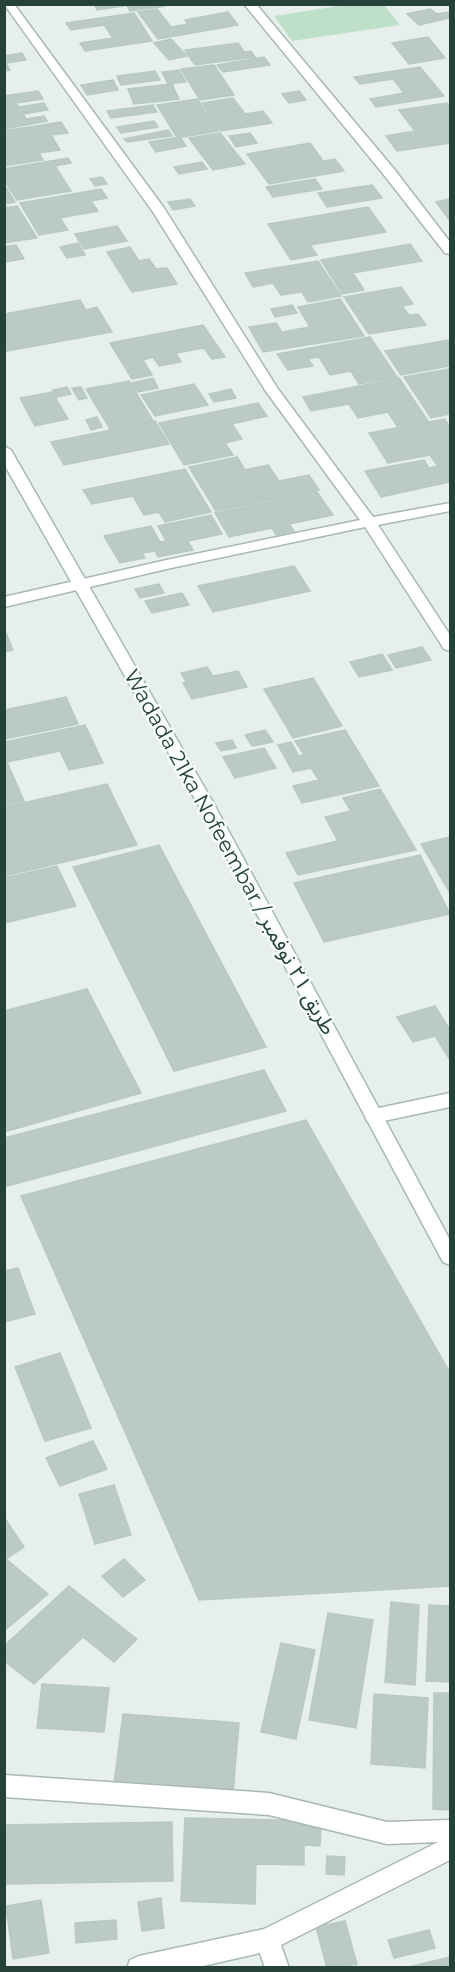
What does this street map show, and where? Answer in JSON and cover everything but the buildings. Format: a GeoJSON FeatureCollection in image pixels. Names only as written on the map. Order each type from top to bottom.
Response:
{"type":"FeatureCollection","features":[{"type":"Feature","properties":{"kind":"street"},"geometry":{"type":"LineString","coordinates":[[8,4],[159,211],[272,390],[369,522],[450,646]]}},
{"type":"Feature","properties":{"kind":"street"},"geometry":{"type":"LineString","coordinates":[[249,4],[389,172],[450,250]]}},
{"type":"Feature","properties":{"kind":"street","name":"Wadada 21ka Nofeembar / طريق ٢١ نوفمبر"},"geometry":{"type":"LineString","coordinates":[[4,450],[82,583],[207,806],[450,1257]]}},
{"type":"Feature","properties":{"kind":"street"},"geometry":{"type":"LineString","coordinates":[[4,602],[82,583],[450,507]]}},
{"type":"Feature","properties":{"kind":"street"},"geometry":{"type":"LineString","coordinates":[[374,1116],[450,1100]]}},
{"type":"Feature","properties":{"kind":"street"},"geometry":{"type":"LineString","coordinates":[[4,1786],[269,1804],[387,1833],[450,1831]]}},
{"type":"Feature","properties":{"kind":"street"},"geometry":{"type":"LineString","coordinates":[[139,1968],[267,1940],[450,1848]]}},
{"type":"Feature","properties":{"kind":"street"},"geometry":{"type":"LineString","coordinates":[[267,1940],[277,1968]]}},
{"type":"Feature","properties":{"kind":"green space"},"geometry":{"type":"Polygon","coordinates":[[[352,4],[384,5],[400,25],[292,41],[274,16],[352,4]]]}}]}
